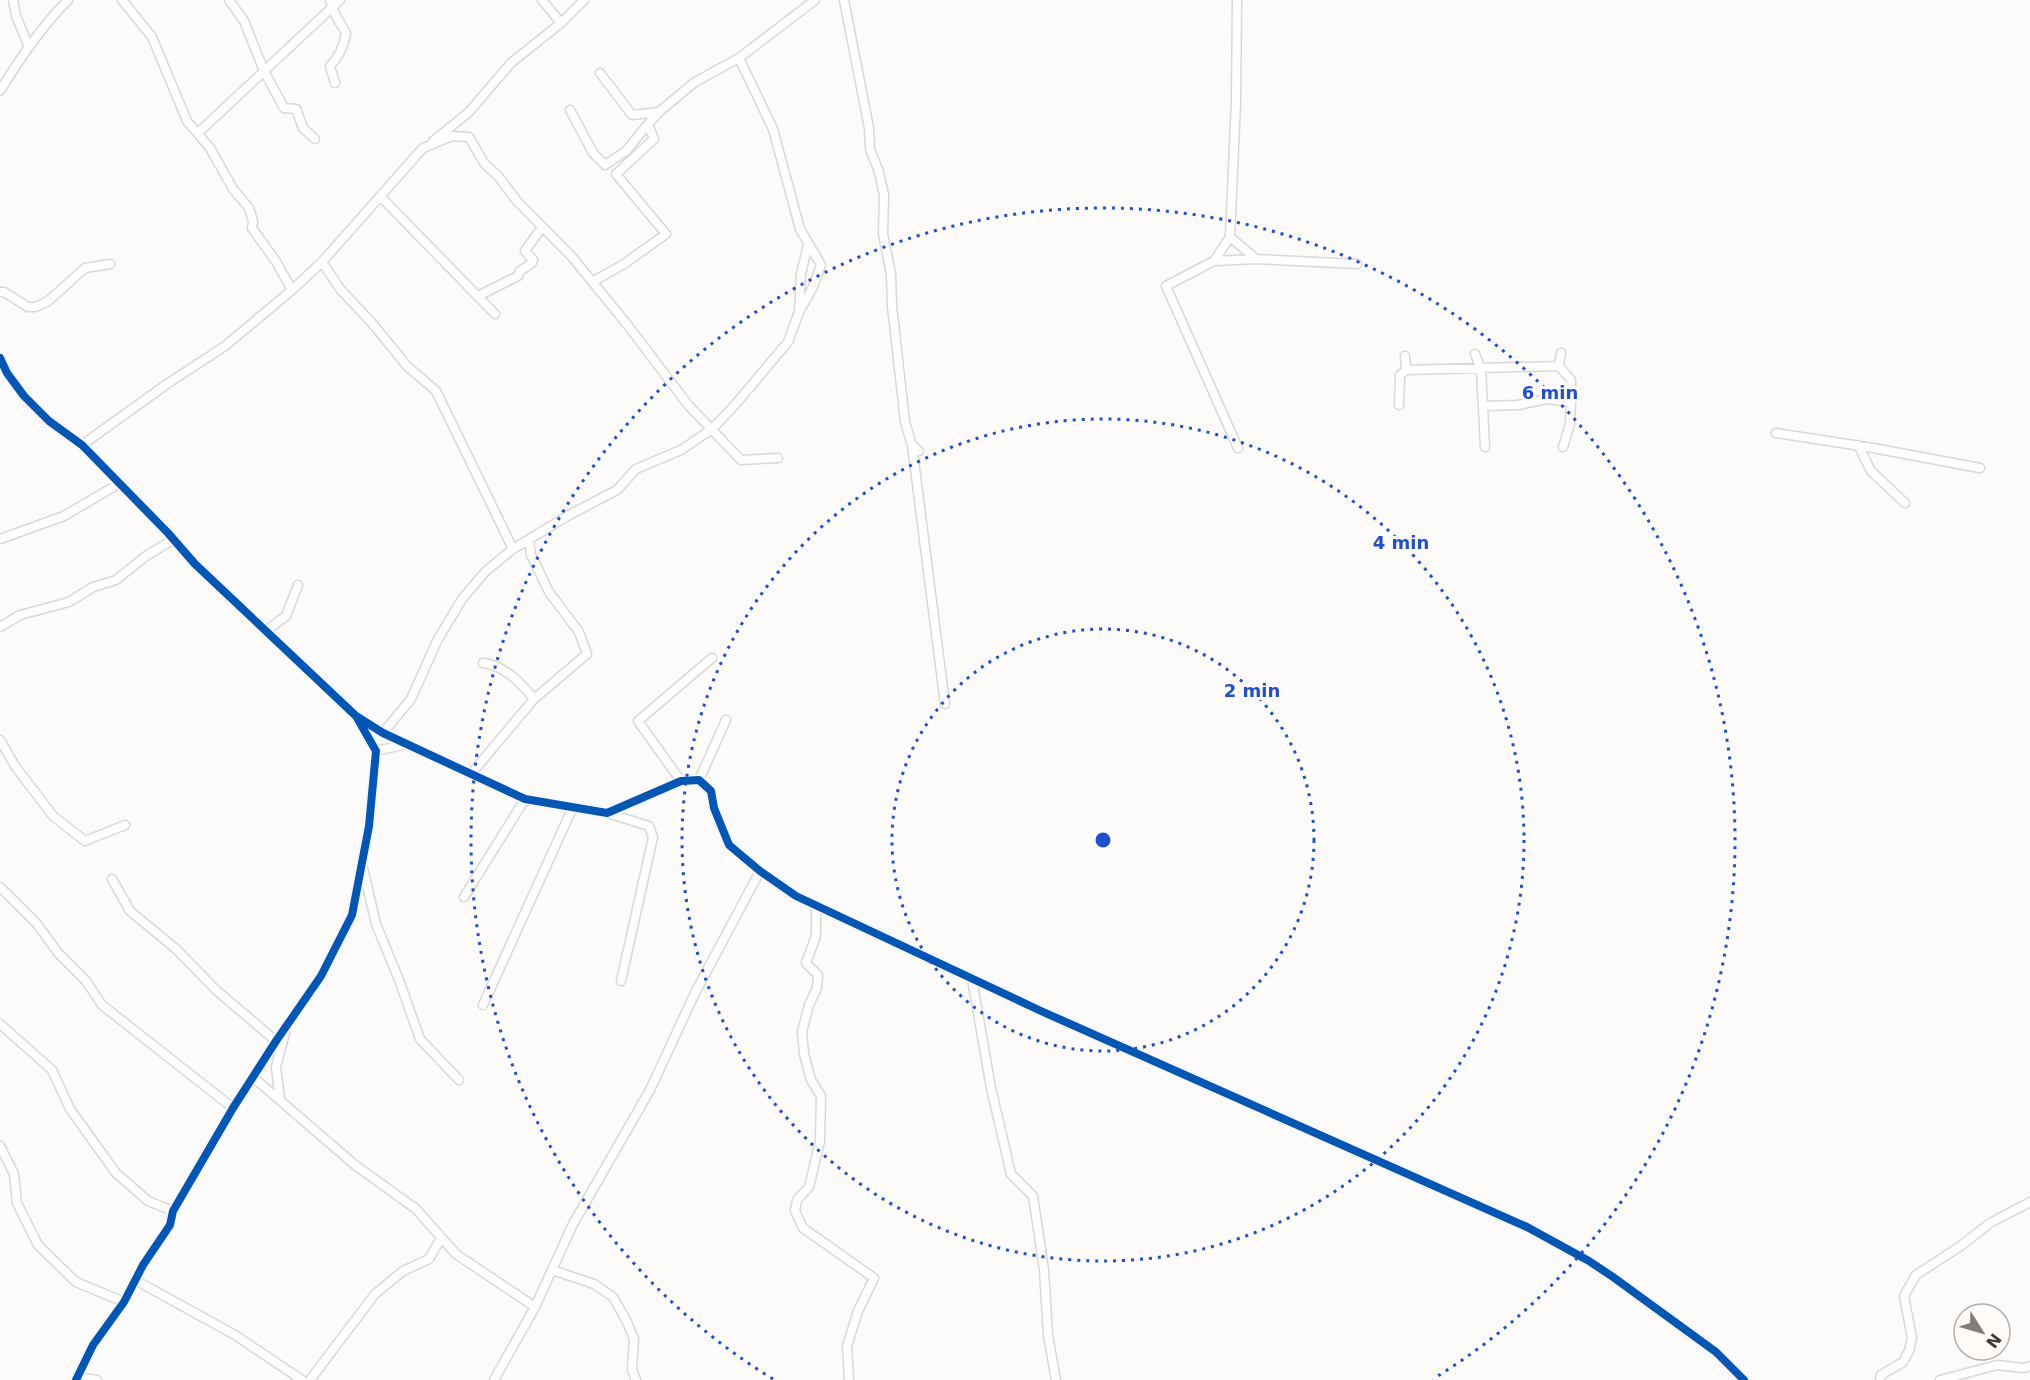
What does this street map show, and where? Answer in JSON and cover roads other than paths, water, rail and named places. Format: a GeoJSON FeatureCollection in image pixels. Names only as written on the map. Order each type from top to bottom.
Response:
{"type":"FeatureCollection","features":[{"type":"Feature","properties":{"kind":"street"},"geometry":{"type":"LineString","coordinates":[[13,0],[16,16],[29,46]]}},
{"type":"Feature","properties":{"kind":"street"},"geometry":{"type":"LineString","coordinates":[[0,91],[18,60],[49,19],[68,0]]}},
{"type":"Feature","properties":{"kind":"street"},"geometry":{"type":"LineString","coordinates":[[122,0],[152,37],[187,121],[210,148],[233,189],[249,208],[253,221],[252,228],[275,260],[292,290]]}},
{"type":"Feature","properties":{"kind":"street"},"geometry":{"type":"LineString","coordinates":[[229,0],[244,21],[264,71],[284,108],[296,109],[303,128],[315,139]]}},
{"type":"Feature","properties":{"kind":"street"},"geometry":{"type":"LineString","coordinates":[[542,0],[561,23]]}},
{"type":"Feature","properties":{"kind":"street"},"geometry":{"type":"LineString","coordinates":[[82,445],[225,346],[292,290],[322,262],[423,148],[468,113],[511,63],[561,23],[584,0]]}},
{"type":"Feature","properties":{"kind":"street"},"geometry":{"type":"LineString","coordinates":[[570,110],[593,153],[605,165],[626,151],[660,111],[696,82],[739,58],[815,0]]}},
{"type":"Feature","properties":{"kind":"street"},"geometry":{"type":"LineString","coordinates":[[844,0],[870,149],[879,172],[884,195],[883,234],[891,274],[892,306],[905,422],[916,448],[945,704]]}},
{"type":"Feature","properties":{"kind":"street"},"geometry":{"type":"LineString","coordinates":[[1214,261],[1230,237],[1236,102],[1237,0]]}},
{"type":"Feature","properties":{"kind":"street"},"geometry":{"type":"LineString","coordinates":[[198,133],[335,2]]}},
{"type":"Feature","properties":{"kind":"street"},"geometry":{"type":"LineString","coordinates":[[335,2],[336,16],[346,33],[344,47],[330,66],[335,83]]}},
{"type":"Feature","properties":{"kind":"street"},"geometry":{"type":"LineString","coordinates":[[383,733],[411,699],[437,641],[462,600],[486,571],[513,549],[569,515],[617,490],[636,469],[681,450],[712,429],[788,342],[821,265],[800,229],[773,129],[739,58]]}},
{"type":"Feature","properties":{"kind":"street"},"geometry":{"type":"LineString","coordinates":[[600,72],[632,115],[660,111]]}},
{"type":"Feature","properties":{"kind":"street"},"geometry":{"type":"LineString","coordinates":[[592,282],[624,264],[666,234],[616,174],[654,139],[648,124]]}},
{"type":"Feature","properties":{"kind":"street"},"geometry":{"type":"LineString","coordinates":[[423,148],[452,136],[469,137],[484,163],[592,282],[689,406],[741,460],[777,458]]}},
{"type":"Feature","properties":{"kind":"street"},"geometry":{"type":"LineString","coordinates":[[380,196],[495,314]]}},
{"type":"Feature","properties":{"kind":"street"},"geometry":{"type":"LineString","coordinates":[[478,296],[518,276],[520,271],[532,264],[533,260],[525,250],[542,227]]}},
{"type":"Feature","properties":{"kind":"street"},"geometry":{"type":"LineString","coordinates":[[1230,237],[1256,259]]}},
{"type":"Feature","properties":{"kind":"street"},"geometry":{"type":"LineString","coordinates":[[799,312],[801,274],[808,245]]}},
{"type":"Feature","properties":{"kind":"street"},"geometry":{"type":"LineString","coordinates":[[1238,448],[1166,286],[1214,261],[1256,259],[1357,264]]}},
{"type":"Feature","properties":{"kind":"street"},"geometry":{"type":"LineString","coordinates":[[322,262],[340,289],[372,323],[407,366],[435,392],[513,549]]}},
{"type":"Feature","properties":{"kind":"street"},"geometry":{"type":"LineString","coordinates":[[0,292],[4,292],[28,307],[35,307],[47,302],[85,268],[110,264]]}},
{"type":"Feature","properties":{"kind":"street"},"geometry":{"type":"LineString","coordinates":[[1560,353],[1559,366],[1571,380],[1570,424],[1563,447]]}},
{"type":"Feature","properties":{"kind":"street"},"geometry":{"type":"LineString","coordinates":[[1475,354],[1481,369],[1485,447]]}},
{"type":"Feature","properties":{"kind":"street"},"geometry":{"type":"LineString","coordinates":[[1405,356],[1406,370]]}},
{"type":"Feature","properties":{"kind":"street"},"geometry":{"type":"LineString","coordinates":[[0,358],[24,396],[49,421],[82,445],[174,539],[195,564],[356,716],[383,733],[525,799],[607,813],[649,826],[652,837],[621,981]]}},
{"type":"Feature","properties":{"kind":"street"},"geometry":{"type":"LineString","coordinates":[[1399,405],[1400,375],[1406,370],[1559,366]]}},
{"type":"Feature","properties":{"kind":"street"},"geometry":{"type":"LineString","coordinates":[[1483,406],[1518,405],[1547,399],[1571,402]]}},
{"type":"Feature","properties":{"kind":"street"},"geometry":{"type":"LineString","coordinates":[[1776,433],[1858,445],[1980,468]]}},
{"type":"Feature","properties":{"kind":"street"},"geometry":{"type":"LineString","coordinates":[[1858,445],[1871,471],[1905,503]]}},
{"type":"Feature","properties":{"kind":"street"},"geometry":{"type":"LineString","coordinates":[[0,539],[64,516],[120,483]]}},
{"type":"Feature","properties":{"kind":"street"},"geometry":{"type":"LineString","coordinates":[[0,627],[20,615],[69,602],[93,587],[116,580],[146,556],[174,539]]}},
{"type":"Feature","properties":{"kind":"street"},"geometry":{"type":"LineString","coordinates":[[471,774],[534,699],[587,654],[579,632],[545,583],[531,555],[529,540]]}},
{"type":"Feature","properties":{"kind":"street"},"geometry":{"type":"LineString","coordinates":[[266,631],[286,616],[298,585]]}},
{"type":"Feature","properties":{"kind":"street"},"geometry":{"type":"LineString","coordinates":[[681,781],[638,721],[712,658]]}},
{"type":"Feature","properties":{"kind":"street"},"geometry":{"type":"LineString","coordinates":[[483,663],[492,664],[521,682],[534,699]]}},
{"type":"Feature","properties":{"kind":"street"},"geometry":{"type":"LineString","coordinates":[[98,1380],[77,1378],[93,1345],[124,1302],[142,1264],[170,1225],[173,1211],[233,1108],[321,976],[352,915],[369,826],[375,751],[356,716]]}},
{"type":"Feature","properties":{"kind":"street"},"geometry":{"type":"LineString","coordinates":[[699,780],[726,720]]}},
{"type":"Feature","properties":{"kind":"street"},"geometry":{"type":"LineString","coordinates":[[0,740],[52,816],[85,841],[125,825]]}},
{"type":"Feature","properties":{"kind":"street"},"geometry":{"type":"LineString","coordinates":[[375,751],[408,744]]}},
{"type":"Feature","properties":{"kind":"street"},"geometry":{"type":"LineString","coordinates":[[607,813],[681,781],[699,780],[711,791],[714,808],[729,844],[760,871],[796,896],[972,979],[1527,1227],[1613,1277],[1716,1352],[1744,1380]]}},
{"type":"Feature","properties":{"kind":"street"},"geometry":{"type":"LineString","coordinates":[[464,897],[525,799]]}},
{"type":"Feature","properties":{"kind":"street"},"geometry":{"type":"LineString","coordinates":[[483,1005],[573,807]]}},
{"type":"Feature","properties":{"kind":"street"},"geometry":{"type":"LineString","coordinates":[[362,865],[376,924],[420,1039],[459,1080]]}},
{"type":"Feature","properties":{"kind":"street"},"geometry":{"type":"LineString","coordinates":[[494,1380],[536,1307],[573,1224],[650,1089],[695,993],[760,871]]}},
{"type":"Feature","properties":{"kind":"street"},"geometry":{"type":"LineString","coordinates":[[112,879],[130,911],[176,949],[216,990],[276,1041]]}},
{"type":"Feature","properties":{"kind":"street"},"geometry":{"type":"LineString","coordinates":[[0,886],[37,924],[58,953],[86,981],[102,1005],[233,1108]]}},
{"type":"Feature","properties":{"kind":"street"},"geometry":{"type":"LineString","coordinates":[[816,905],[816,936],[806,963],[818,975],[817,988],[809,1005],[802,1032],[804,1054],[811,1080],[820,1096],[820,1141],[809,1187],[797,1200],[795,1211],[803,1228],[874,1278],[858,1311],[847,1346],[849,1380]]}},
{"type":"Feature","properties":{"kind":"street"},"geometry":{"type":"LineString","coordinates":[[972,979],[991,1088],[1011,1174],[1033,1196],[1044,1270],[1048,1335],[1056,1380]]}},
{"type":"Feature","properties":{"kind":"street"},"geometry":{"type":"LineString","coordinates":[[0,1024],[52,1070],[70,1109],[116,1173],[148,1201],[173,1211]]}},
{"type":"Feature","properties":{"kind":"street"},"geometry":{"type":"LineString","coordinates":[[280,1100],[276,1067],[287,1026]]}},
{"type":"Feature","properties":{"kind":"street"},"geometry":{"type":"LineString","coordinates":[[254,1078],[356,1165],[416,1209],[456,1254],[536,1307]]}},
{"type":"Feature","properties":{"kind":"street"},"geometry":{"type":"LineString","coordinates":[[0,1146],[15,1174],[17,1203],[38,1245],[76,1282],[124,1302]]}},
{"type":"Feature","properties":{"kind":"street"},"geometry":{"type":"LineString","coordinates":[[1881,1380],[1881,1375],[1903,1362],[1909,1351],[1912,1338],[1904,1296],[1916,1275],[1962,1245],[1990,1223],[2030,1202]]}},
{"type":"Feature","properties":{"kind":"street"},"geometry":{"type":"LineString","coordinates":[[310,1380],[375,1294],[403,1271],[429,1260],[441,1238]]}},
{"type":"Feature","properties":{"kind":"street"},"geometry":{"type":"LineString","coordinates":[[552,1270],[594,1284],[613,1297],[634,1339],[632,1370],[636,1380]]}},
{"type":"Feature","properties":{"kind":"street"},"geometry":{"type":"LineString","coordinates":[[135,1280],[236,1335],[302,1380]]}},
{"type":"Feature","properties":{"kind":"street"},"geometry":{"type":"LineString","coordinates":[[1940,1380],[1997,1365],[2023,1368],[2030,1366]]}}]}
